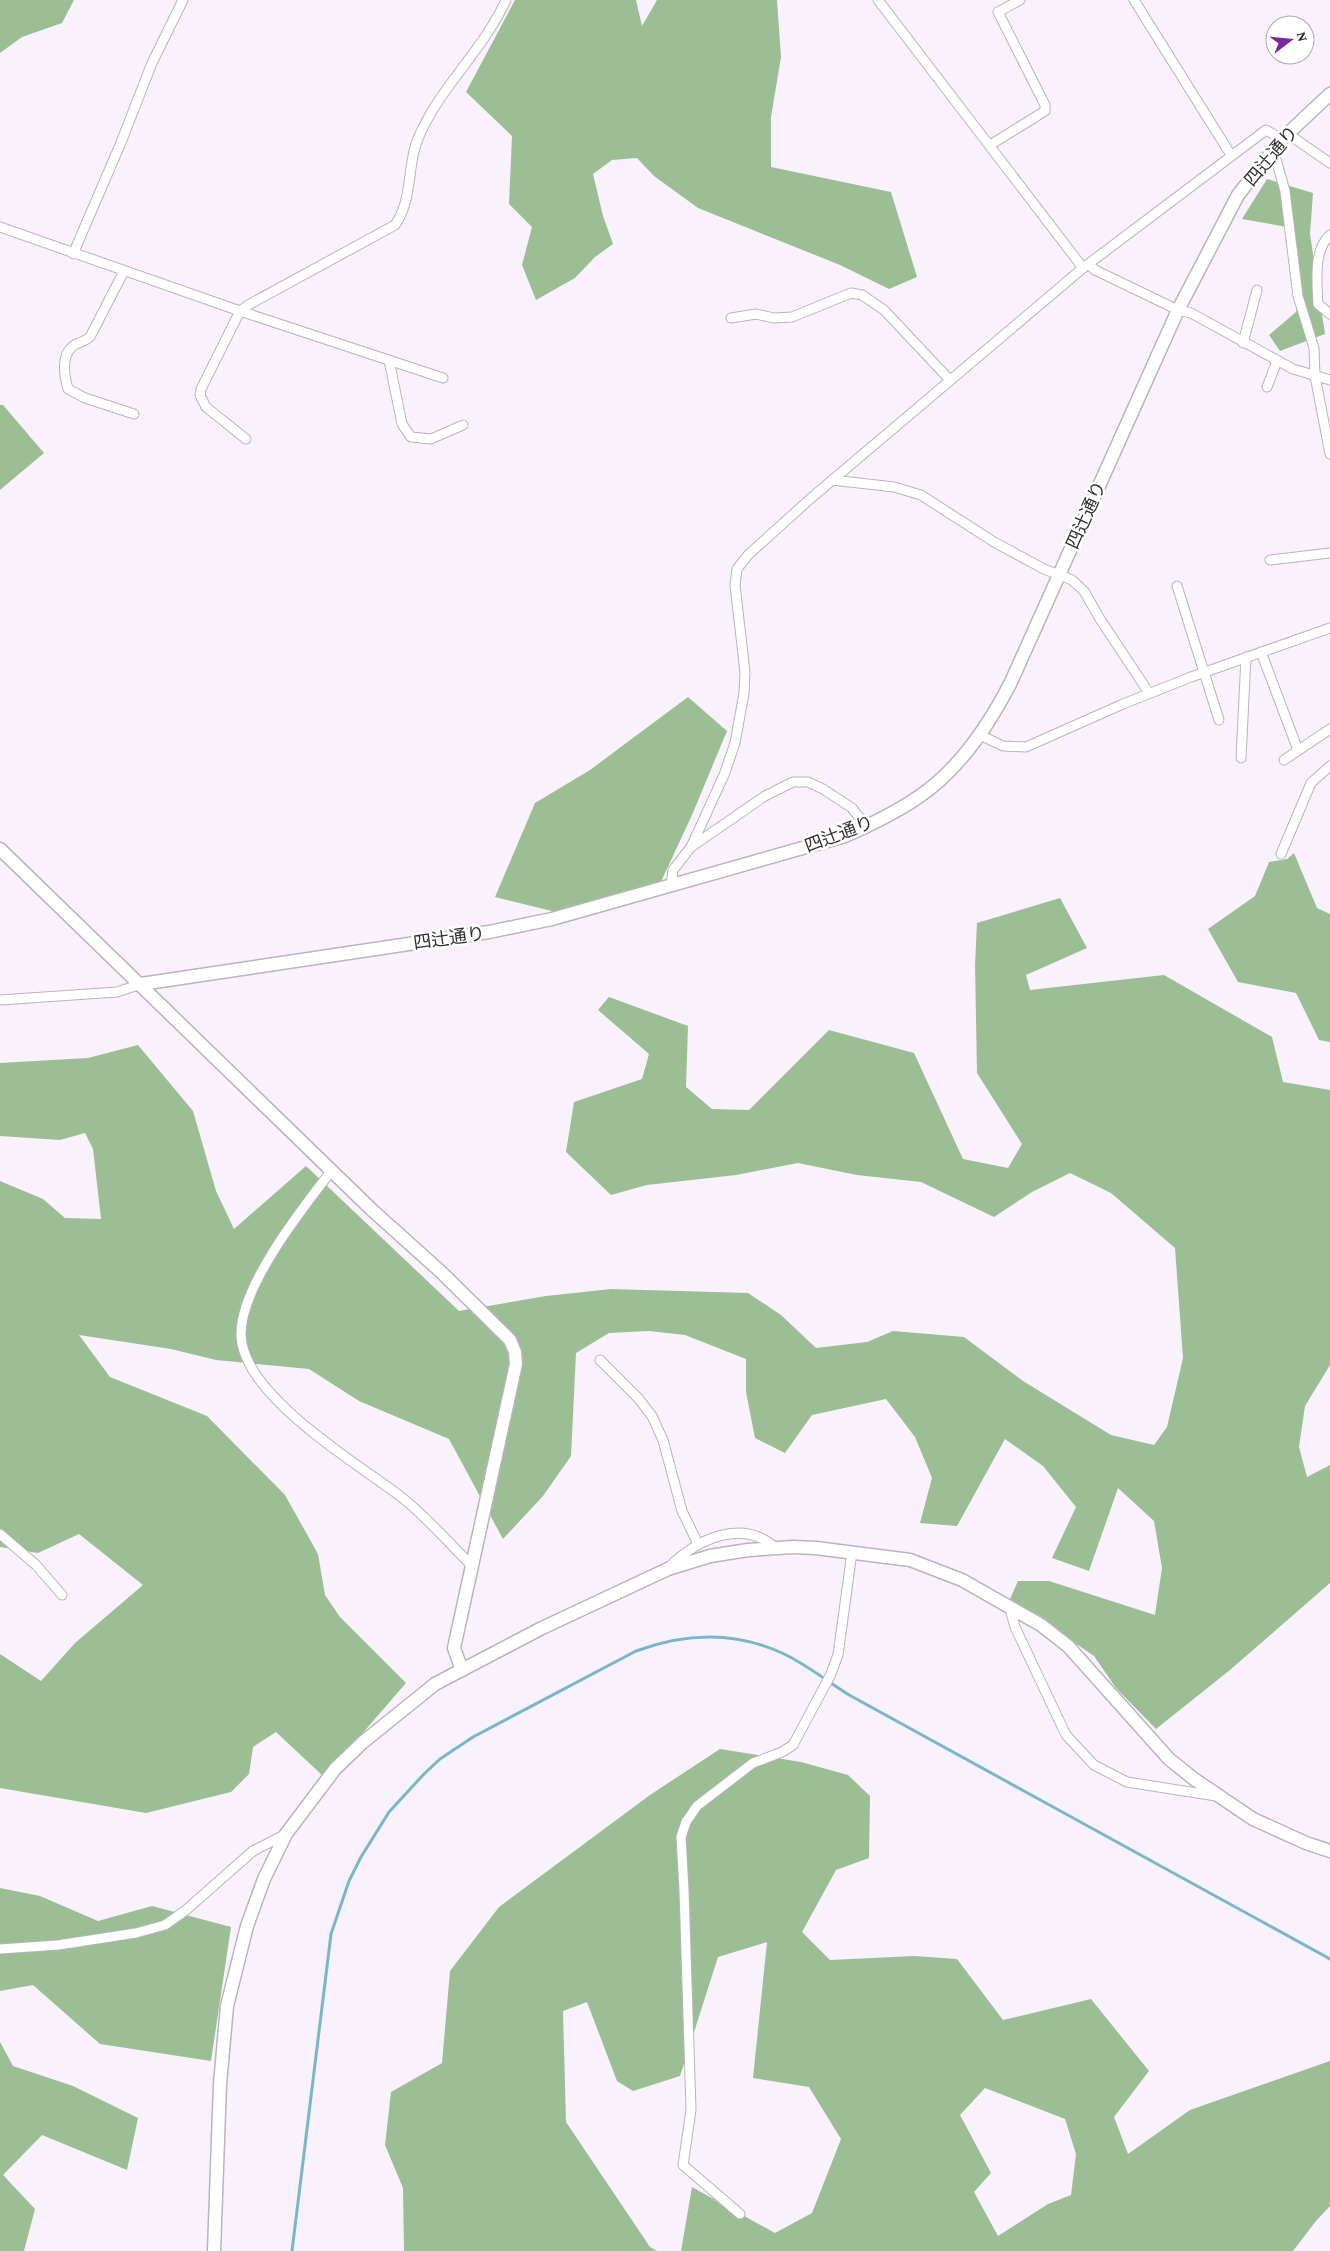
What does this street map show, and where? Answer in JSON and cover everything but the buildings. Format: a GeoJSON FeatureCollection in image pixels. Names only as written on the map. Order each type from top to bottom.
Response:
{"type":"FeatureCollection","features":[{"type":"Feature","properties":{"kind":"street"},"geometry":{"type":"LineString","coordinates":[[73,254],[152,63],[183,0]]}},
{"type":"Feature","properties":{"kind":"street"},"geometry":{"type":"LineString","coordinates":[[246,439],[206,407],[200,396],[200,389],[240,311],[395,225],[402,215],[413,166],[415,146],[420,132],[439,100],[487,36],[506,0]]}},
{"type":"Feature","properties":{"kind":"street"},"geometry":{"type":"LineString","coordinates":[[878,0],[1085,266],[1178,310],[1191,313],[1293,369],[1330,380]]}},
{"type":"Feature","properties":{"kind":"street"},"geometry":{"type":"LineString","coordinates":[[990,145],[1045,111],[1045,105],[998,12],[1020,0]]}},
{"type":"Feature","properties":{"kind":"street"},"geometry":{"type":"LineString","coordinates":[[1134,0],[1231,155]]}},
{"type":"Feature","properties":{"kind":"street","name":"四辻通り"},"geometry":{"type":"LineString","coordinates":[[140,984],[489,932],[552,919],[845,836],[918,797],[955,763],[980,735],[995,714],[1178,310],[1238,195],[1281,141],[1330,94]]}},
{"type":"Feature","properties":{"kind":"street"},"geometry":{"type":"LineString","coordinates":[[671,885],[673,870],[691,847],[724,775],[735,743],[744,693],[743,644],[736,604],[737,569],[748,555],[832,480],[1085,266],[1266,130],[1281,141],[1330,162]]}},
{"type":"Feature","properties":{"kind":"street"},"geometry":{"type":"LineString","coordinates":[[1281,141],[1298,296],[1314,348],[1315,376],[1330,454]]}},
{"type":"Feature","properties":{"kind":"street"},"geometry":{"type":"LineString","coordinates":[[0,227],[240,311],[443,378]]}},
{"type":"Feature","properties":{"kind":"street"},"geometry":{"type":"LineString","coordinates":[[1330,236],[1323,242],[1320,250],[1317,287],[1318,304],[1330,314]]}},
{"type":"Feature","properties":{"kind":"street"},"geometry":{"type":"LineString","coordinates":[[124,271],[90,336],[85,342],[75,345],[67,352],[64,374],[68,389],[85,398],[134,414]]}},
{"type":"Feature","properties":{"kind":"street"},"geometry":{"type":"LineString","coordinates":[[1243,343],[1257,290]]}},
{"type":"Feature","properties":{"kind":"street"},"geometry":{"type":"LineString","coordinates":[[732,318],[756,314],[774,318],[792,317],[850,293],[862,296],[884,310],[950,379]]}},
{"type":"Feature","properties":{"kind":"street"},"geometry":{"type":"LineString","coordinates":[[389,360],[402,424],[411,438],[431,439],[463,425]]}},
{"type":"Feature","properties":{"kind":"street"},"geometry":{"type":"LineString","coordinates":[[1267,387],[1277,361]]}},
{"type":"Feature","properties":{"kind":"street"},"geometry":{"type":"LineString","coordinates":[[832,480],[894,487],[921,495],[994,542],[1072,580],[1084,590],[1100,619],[1149,693]]}},
{"type":"Feature","properties":{"kind":"street"},"geometry":{"type":"LineString","coordinates":[[1270,560],[1330,553]]}},
{"type":"Feature","properties":{"kind":"street"},"geometry":{"type":"LineString","coordinates":[[1177,586],[1219,720]]}},
{"type":"Feature","properties":{"kind":"street"},"geometry":{"type":"LineString","coordinates":[[980,735],[1003,746],[1026,747],[1149,693],[1330,628]]}},
{"type":"Feature","properties":{"kind":"street"},"geometry":{"type":"LineString","coordinates":[[1261,652],[1298,750]]}},
{"type":"Feature","properties":{"kind":"street"},"geometry":{"type":"LineString","coordinates":[[1241,758],[1246,657]]}},
{"type":"Feature","properties":{"kind":"street"},"geometry":{"type":"LineString","coordinates":[[1284,760],[1330,729]]}},
{"type":"Feature","properties":{"kind":"street"},"geometry":{"type":"LineString","coordinates":[[1281,854],[1311,783],[1330,766]]}},
{"type":"Feature","properties":{"kind":"street"},"geometry":{"type":"LineString","coordinates":[[691,847],[765,796],[793,782],[808,782],[823,789],[852,808],[866,826]]}},
{"type":"Feature","properties":{"kind":"street"},"geometry":{"type":"LineString","coordinates":[[0,849],[372,1210],[440,1271],[510,1340],[515,1352],[516,1364],[454,1648],[462,1670]]}},
{"type":"Feature","properties":{"kind":"street"},"geometry":{"type":"LineString","coordinates":[[0,1000],[117,992],[140,984]]}},
{"type":"Feature","properties":{"kind":"street"},"geometry":{"type":"LineString","coordinates":[[332,1170],[266,1265],[248,1300],[241,1332],[242,1351],[255,1374],[298,1420],[324,1442],[401,1497],[471,1565]]}},
{"type":"Feature","properties":{"kind":"street"},"geometry":{"type":"LineString","coordinates":[[600,1360],[638,1398],[652,1416],[663,1440],[682,1511],[698,1544]]}},
{"type":"Feature","properties":{"kind":"street"},"geometry":{"type":"LineString","coordinates":[[0,1534],[36,1565],[62,1595]]}},
{"type":"Feature","properties":{"kind":"street"},"geometry":{"type":"LineString","coordinates":[[668,1568],[684,1553],[698,1544],[720,1535],[738,1534],[765,1538],[776,1548]]}},
{"type":"Feature","properties":{"kind":"street"},"geometry":{"type":"LineString","coordinates":[[214,2251],[220,2084],[227,2006],[247,1926],[264,1879],[286,1834],[335,1769],[362,1743],[435,1684],[542,1628],[668,1568],[710,1556],[776,1548],[816,1548],[910,1560],[940,1570],[1009,1605],[1068,1646],[1169,1759],[1219,1796],[1253,1819],[1306,1843],[1330,1851]]}},
{"type":"Feature","properties":{"kind":"street"},"geometry":{"type":"LineString","coordinates":[[740,2214],[683,2165],[691,2110],[681,1837],[686,1822],[697,1806],[753,1763],[782,1752],[794,1744],[830,1676],[838,1655],[852,1552]]}},
{"type":"Feature","properties":{"kind":"street"},"geometry":{"type":"LineString","coordinates":[[1009,1605],[1015,1627],[1066,1735],[1094,1765],[1127,1782],[1219,1796]]}},
{"type":"Feature","properties":{"kind":"street"},"geometry":{"type":"LineString","coordinates":[[0,1949],[58,1945],[136,1932],[164,1925],[186,1910],[253,1851],[286,1834]]}},
{"type":"Feature","properties":{"kind":"green space"},"geometry":{"type":"Polygon","coordinates":[[[0,0],[74,0],[62,23],[22,37],[0,53],[0,0]]]}},
{"type":"Feature","properties":{"kind":"green space"},"geometry":{"type":"Polygon","coordinates":[[[515,0],[636,0],[642,26],[657,0],[777,0],[781,57],[771,117],[771,167],[891,192],[917,277],[889,289],[840,265],[698,208],[654,176],[637,158],[612,160],[593,174],[603,216],[613,244],[595,257],[575,278],[536,300],[522,265],[532,227],[509,204],[512,136],[466,92],[515,0]]]}},
{"type":"Feature","properties":{"kind":"green space"},"geometry":{"type":"Polygon","coordinates":[[[1267,179],[1313,193],[1310,234],[1325,334],[1280,351],[1269,335],[1296,312],[1301,281],[1293,228],[1242,219],[1267,179]]]}},
{"type":"Feature","properties":{"kind":"green space"},"geometry":{"type":"Polygon","coordinates":[[[0,405],[3,405],[44,453],[0,490],[0,405]]]}},
{"type":"Feature","properties":{"kind":"green space"},"geometry":{"type":"Polygon","coordinates":[[[688,697],[727,731],[692,815],[659,886],[564,914],[495,897],[535,803],[590,770],[688,697]]]}},
{"type":"Feature","properties":{"kind":"green space"},"geometry":{"type":"Polygon","coordinates":[[[1294,853],[1317,908],[1330,914],[1330,1042],[1319,1040],[1296,993],[1238,982],[1208,929],[1255,896],[1269,862],[1287,859],[1294,853]]]}},
{"type":"Feature","properties":{"kind":"green space"},"geometry":{"type":"Polygon","coordinates":[[[1060,898],[1087,948],[1026,975],[1030,990],[1164,975],[1272,1037],[1283,1082],[1330,1090],[1330,1365],[1305,1406],[1299,1447],[1307,1477],[1330,1465],[1330,1583],[1230,1670],[1156,1729],[1116,1688],[1094,1656],[1010,1599],[1018,1581],[1049,1581],[1155,1615],[1162,1568],[1154,1521],[1118,1488],[1089,1571],[1052,1558],[1076,1507],[1043,1466],[1005,1439],[957,1526],[920,1523],[932,1478],[915,1437],[886,1399],[812,1415],[785,1453],[755,1438],[746,1392],[746,1359],[685,1335],[649,1331],[609,1333],[576,1353],[571,1456],[543,1496],[503,1539],[449,1439],[359,1401],[309,1369],[216,1360],[171,1349],[79,1335],[110,1377],[207,1416],[285,1495],[318,1554],[325,1595],[340,1617],[406,1683],[342,1757],[322,1775],[276,1732],[253,1747],[249,1774],[231,1792],[146,1813],[0,1788],[0,1654],[41,1681],[75,1643],[143,1585],[79,1534],[38,1553],[0,1547],[0,1181],[43,1199],[65,1218],[101,1219],[93,1149],[85,1133],[60,1140],[0,1136],[0,1063],[88,1058],[138,1045],[193,1111],[216,1191],[234,1229],[306,1166],[459,1311],[546,1296],[611,1289],[748,1293],[781,1315],[816,1348],[867,1342],[893,1331],[964,1337],[1023,1381],[1111,1435],[1154,1445],[1167,1427],[1183,1358],[1175,1248],[1111,1193],[1070,1173],[1032,1192],[994,1217],[921,1182],[857,1175],[798,1163],[736,1175],[647,1185],[611,1195],[566,1152],[574,1102],[642,1079],[649,1054],[598,1010],[609,997],[688,1026],[686,1087],[712,1109],[749,1110],[829,1030],[914,1053],[963,1159],[1008,1168],[1022,1144],[977,1073],[975,965],[977,923],[1060,898]]]}},
{"type":"Feature","properties":{"kind":"green space"},"geometry":{"type":"Polygon","coordinates":[[[720,1749],[801,1762],[848,1775],[870,1796],[869,1858],[836,1870],[802,1932],[830,1960],[914,1956],[957,1959],[1003,2020],[1091,1999],[1149,2071],[1114,2117],[1128,2154],[1190,2110],[1330,2061],[1330,2206],[1293,2251],[681,2251],[692,2187],[775,2233],[812,2213],[841,2139],[809,2087],[753,2078],[767,1942],[718,1957],[680,2076],[633,2091],[617,2081],[587,2002],[563,2011],[566,2122],[650,2247],[657,2251],[404,2251],[403,2188],[385,2145],[391,2092],[442,2063],[450,1971],[499,1907],[650,1795],[720,1749]],[[985,2088],[960,2115],[991,2173],[974,2192],[998,2236],[1048,2204],[1071,2195],[1076,2154],[1065,2119],[985,2088]]]}},
{"type":"Feature","properties":{"kind":"green space"},"geometry":{"type":"Polygon","coordinates":[[[0,1888],[40,1896],[98,1921],[152,1906],[231,1927],[211,2061],[100,2044],[33,1985],[0,1991],[0,1888]]]}},
{"type":"Feature","properties":{"kind":"green space"},"geometry":{"type":"Polygon","coordinates":[[[0,2042],[13,2066],[73,2086],[138,2118],[127,2170],[42,2135],[3,2175],[35,2209],[24,2251],[0,2251],[0,2042]]]}},
{"type":"Feature","properties":{"kind":"waterway"},"geometry":{"type":"LineString","coordinates":[[292,2251],[331,1934],[349,1881],[361,1857],[389,1812],[440,1759],[473,1737],[636,1651],[654,1645],[691,1638],[728,1638],[764,1646],[791,1657],[851,1696],[1330,1959]]}}]}
